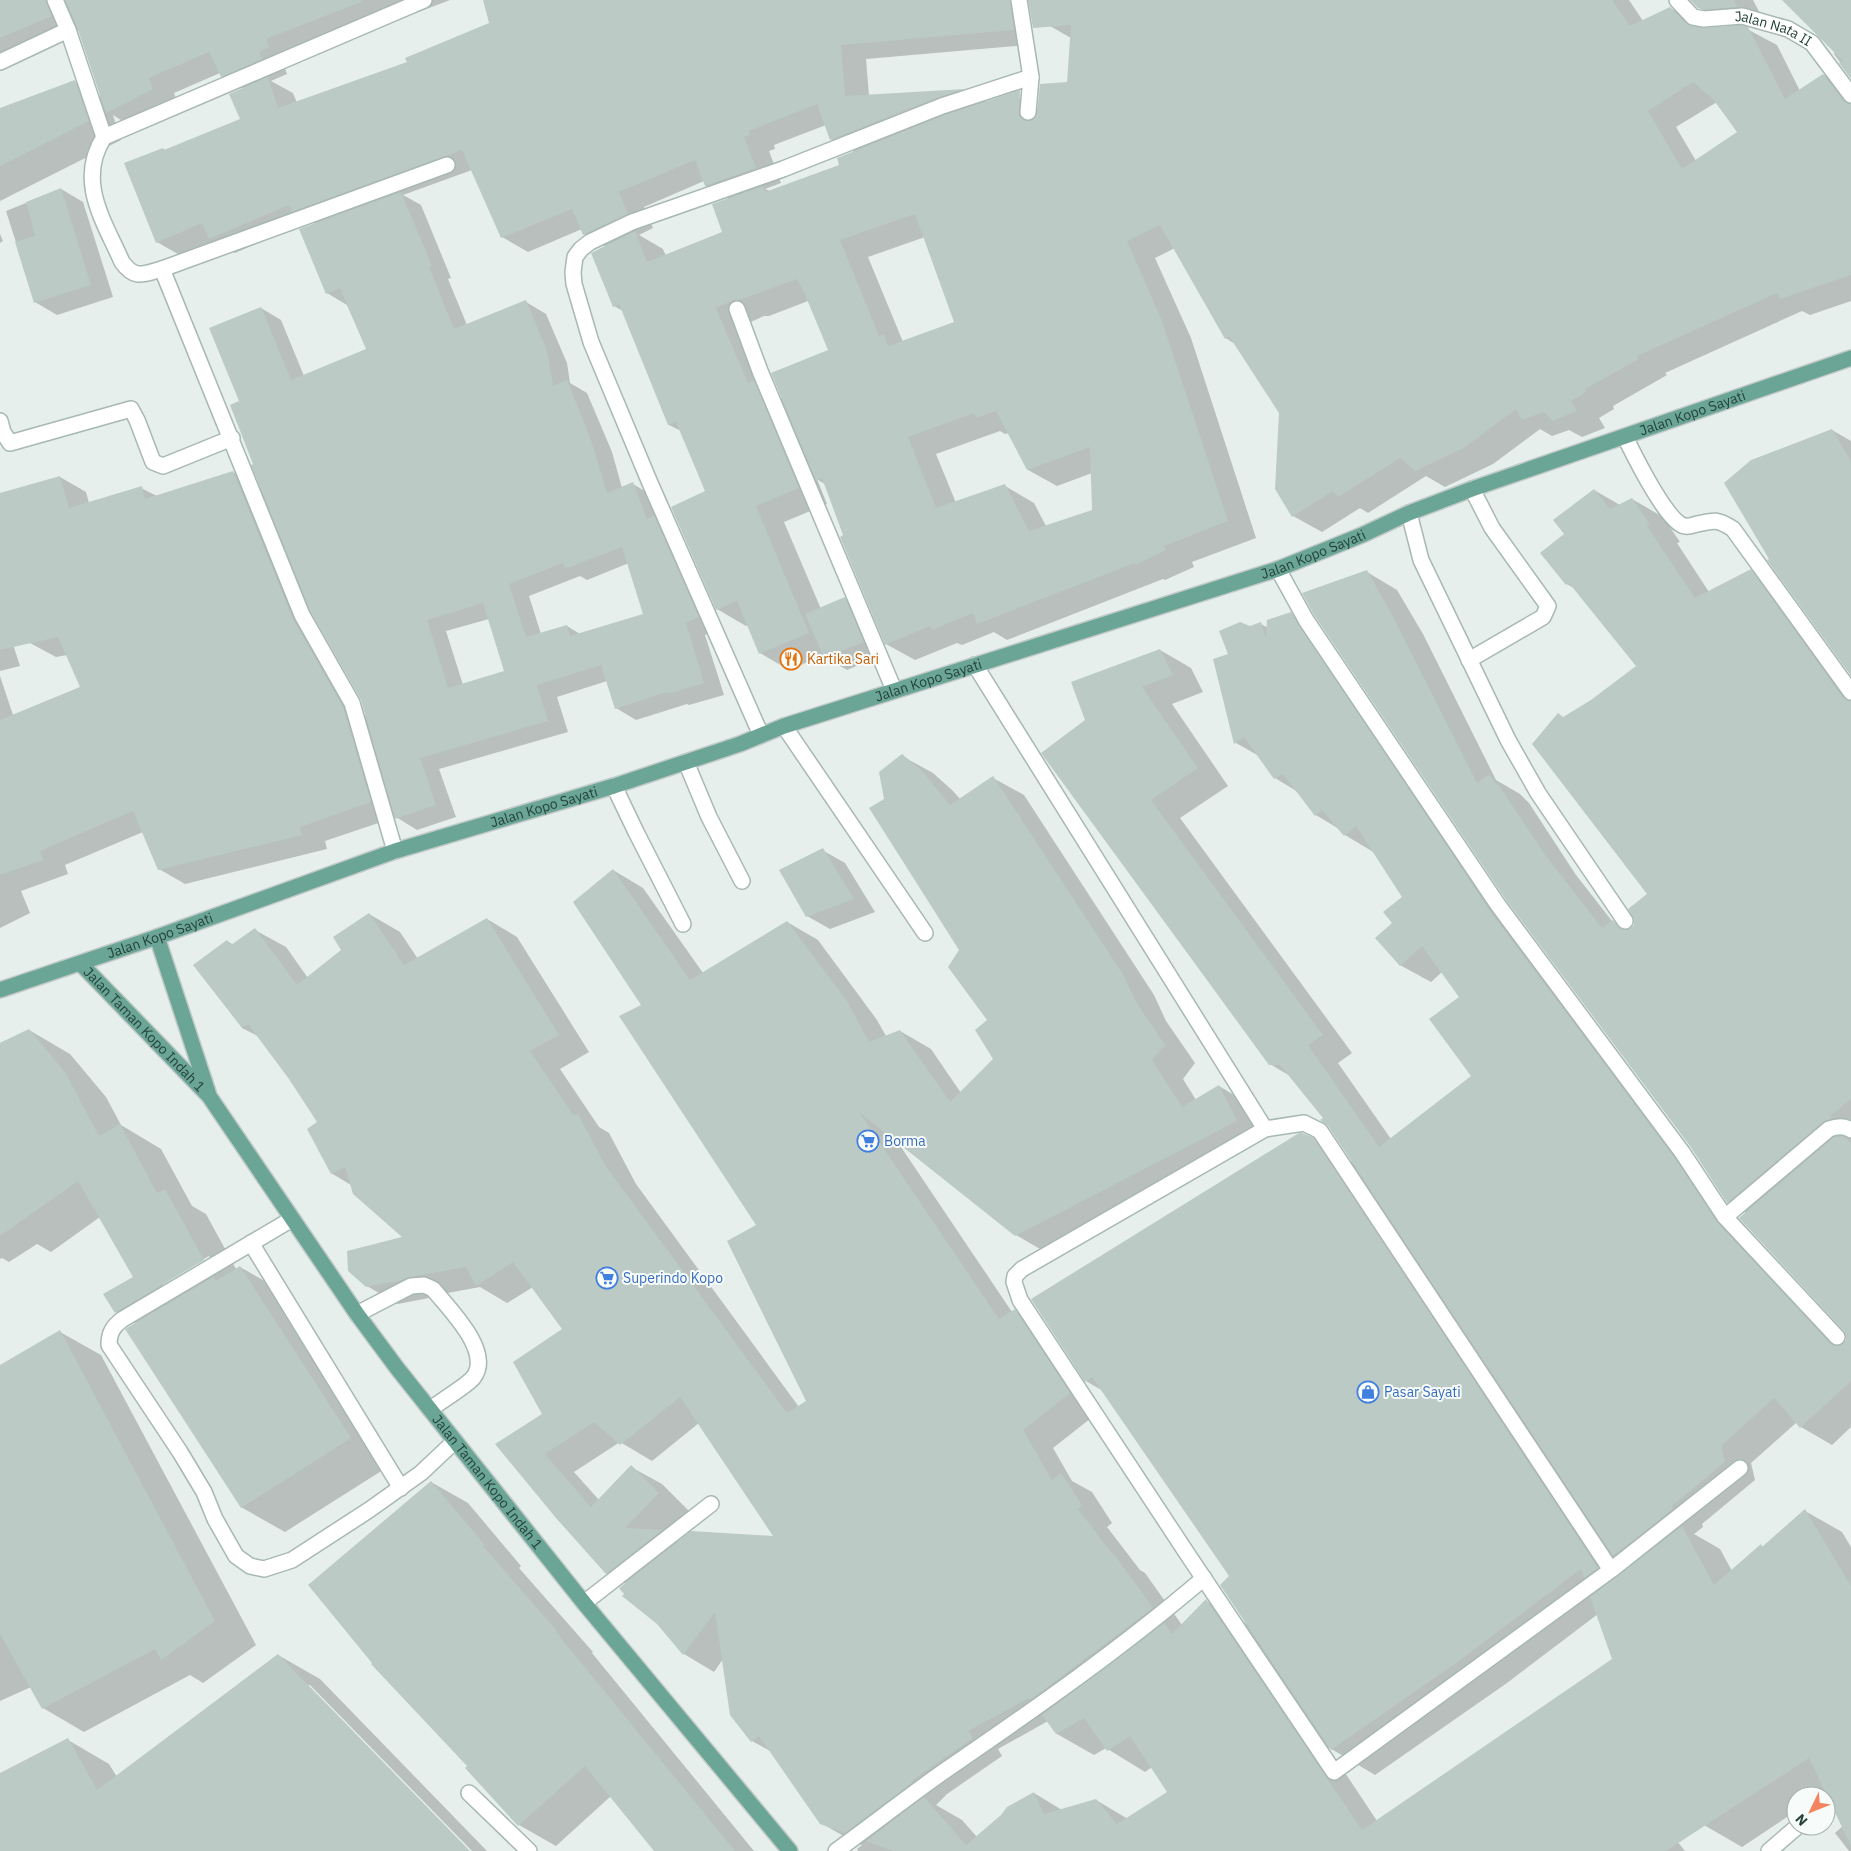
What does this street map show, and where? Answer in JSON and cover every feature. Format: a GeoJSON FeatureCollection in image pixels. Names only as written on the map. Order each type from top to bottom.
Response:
{"type":"FeatureCollection","features":[{"type":"Feature","properties":{"kind":"main road","name":"Jalan Kopo Sayati"},"geometry":{"type":"LineString","coordinates":[[0,990],[157,937],[394,851],[614,786],[784,726],[894,690],[1278,569],[1362,535],[1409,513],[1472,489],[1851,358]]}},
{"type":"Feature","properties":{"kind":"main road","name":"Jalan Taman Kopo Indah 1"},"geometry":{"type":"LineString","coordinates":[[157,937],[209,1096]]}},
{"type":"Feature","properties":{"kind":"main road","name":"Jalan Taman Kopo Indah 1"},"geometry":{"type":"LineString","coordinates":[[80,964],[209,1096],[357,1314],[430,1410],[584,1603],[790,1851]]}},
{"type":"Feature","properties":{"kind":"street"},"geometry":{"type":"LineString","coordinates":[[55,0],[68,30],[104,137]]}},
{"type":"Feature","properties":{"kind":"street"},"geometry":{"type":"LineString","coordinates":[[424,0],[104,137],[97,148],[91,182],[94,199],[122,262],[129,271],[139,275],[162,269],[448,165]]}},
{"type":"Feature","properties":{"kind":"street"},"geometry":{"type":"LineString","coordinates":[[1018,0],[1031,77],[1028,112]]}},
{"type":"Feature","properties":{"kind":"street","name":"Jalan Nata II"},"geometry":{"type":"LineString","coordinates":[[1677,0],[1693,17],[1704,19],[1742,16],[1788,29],[1812,43],[1851,95]]}},
{"type":"Feature","properties":{"kind":"street"},"geometry":{"type":"LineString","coordinates":[[0,62],[68,30]]}},
{"type":"Feature","properties":{"kind":"street"},"geometry":{"type":"LineString","coordinates":[[761,735],[650,483],[591,342],[574,284],[575,258],[581,249],[590,242],[632,222],[783,169],[942,106],[1031,77]]}},
{"type":"Feature","properties":{"kind":"street"},"geometry":{"type":"LineString","coordinates":[[162,269],[232,438],[302,615],[352,703],[394,851]]}},
{"type":"Feature","properties":{"kind":"street"},"geometry":{"type":"LineString","coordinates":[[736,308],[764,380],[894,690]]}},
{"type":"Feature","properties":{"kind":"street"},"geometry":{"type":"LineString","coordinates":[[0,421],[10,443],[131,409],[137,420],[152,462],[164,466],[232,438]]}},
{"type":"Feature","properties":{"kind":"street"},"geometry":{"type":"LineString","coordinates":[[1624,437],[1653,491],[1679,523],[1686,527],[1719,521],[1734,529],[1851,692]]}},
{"type":"Feature","properties":{"kind":"street"},"geometry":{"type":"LineString","coordinates":[[1469,660],[1543,617],[1548,606],[1492,528],[1472,489]]}},
{"type":"Feature","properties":{"kind":"street"},"geometry":{"type":"LineString","coordinates":[[1409,513],[1421,560],[1508,740],[1538,793],[1625,921]]}},
{"type":"Feature","properties":{"kind":"street"},"geometry":{"type":"LineString","coordinates":[[1278,569],[1306,620],[1498,905],[1682,1152],[1725,1217],[1836,1337]]}},
{"type":"Feature","properties":{"kind":"street"},"geometry":{"type":"LineString","coordinates":[[975,665],[1265,1129]]}},
{"type":"Feature","properties":{"kind":"street"},"geometry":{"type":"LineString","coordinates":[[784,726],[925,933]]}},
{"type":"Feature","properties":{"kind":"street"},"geometry":{"type":"LineString","coordinates":[[686,762],[709,817],[742,881]]}},
{"type":"Feature","properties":{"kind":"street"},"geometry":{"type":"LineString","coordinates":[[614,786],[683,924]]}},
{"type":"Feature","properties":{"kind":"street"},"geometry":{"type":"LineString","coordinates":[[1611,1570],[1320,1131],[1304,1124],[1265,1129],[1022,1269],[1015,1276],[1014,1282],[1020,1300],[1334,1772],[1611,1570],[1740,1468]]}},
{"type":"Feature","properties":{"kind":"street"},"geometry":{"type":"LineString","coordinates":[[1725,1217],[1829,1129],[1840,1126],[1851,1130]]}},
{"type":"Feature","properties":{"kind":"street"},"geometry":{"type":"LineString","coordinates":[[292,1219],[123,1319],[116,1324],[109,1338],[108,1345],[180,1452],[236,1556],[250,1566],[264,1569],[292,1560],[401,1488],[421,1473],[455,1441]]}},
{"type":"Feature","properties":{"kind":"street"},"geometry":{"type":"LineString","coordinates":[[251,1243],[401,1488]]}},
{"type":"Feature","properties":{"kind":"street"},"geometry":{"type":"LineString","coordinates":[[357,1314],[411,1286],[424,1285],[433,1290],[471,1337],[478,1357],[477,1368],[473,1377],[430,1410]]}},
{"type":"Feature","properties":{"kind":"street"},"geometry":{"type":"LineString","coordinates":[[584,1603],[711,1504]]}},
{"type":"Feature","properties":{"kind":"street"},"geometry":{"type":"LineString","coordinates":[[836,1851],[919,1789],[1032,1712],[1128,1641],[1204,1578]]}},
{"type":"Feature","properties":{"kind":"street"},"geometry":{"type":"LineString","coordinates":[[470,1793],[529,1851]]}},
{"type":"Feature","properties":{"kind":"street"},"geometry":{"type":"LineString","coordinates":[[1769,1851],[1786,1836]]}},
{"type":"Feature","properties":{"kind":"building"},"geometry":{"type":"Polygon","coordinates":[[[0,0],[46,0],[52,16],[0,38],[0,0]]]}},
{"type":"Feature","properties":{"kind":"building"},"geometry":{"type":"Polygon","coordinates":[[[65,0],[361,0],[361,2],[266,39],[269,47],[259,52],[262,59],[221,77],[209,52],[149,78],[153,89],[106,113],[77,27],[65,0]]]}},
{"type":"Feature","properties":{"kind":"building"},"geometry":{"type":"Polygon","coordinates":[[[483,0],[1010,0],[1014,30],[841,45],[845,96],[965,89],[939,97],[830,140],[817,104],[749,131],[750,135],[744,137],[756,168],[705,186],[695,160],[619,192],[628,214],[583,235],[572,209],[501,238],[462,150],[292,212],[289,205],[209,239],[202,223],[156,243],[124,163],[163,148],[164,150],[240,119],[229,94],[268,77],[278,108],[407,62],[405,58],[489,23],[483,0]]]}},
{"type":"Feature","properties":{"kind":"building"},"geometry":{"type":"Polygon","coordinates":[[[1028,0],[1612,0],[1630,26],[1670,7],[1691,26],[1704,28],[1741,25],[1748,27],[1785,99],[1823,74],[1844,101],[1851,104],[1851,275],[1780,299],[1777,293],[1637,356],[1639,359],[1585,389],[1586,392],[1571,401],[1577,411],[1552,421],[1544,412],[1522,420],[1516,409],[1464,448],[1415,471],[1400,458],[1338,497],[1333,491],[1292,517],[1275,489],[1279,413],[1229,336],[1225,339],[1160,225],[1127,241],[1162,321],[1228,521],[1164,546],[1166,550],[1135,565],[1135,563],[977,624],[973,613],[932,630],[930,626],[885,645],[840,537],[843,535],[822,478],[816,481],[771,373],[828,350],[804,292],[797,279],[739,300],[734,300],[716,308],[748,383],[754,380],[799,488],[756,506],[809,633],[759,654],[737,601],[716,610],[671,507],[705,491],[676,422],[668,425],[619,304],[613,307],[591,253],[635,231],[647,262],[722,232],[712,204],[763,186],[765,192],[839,165],[837,158],[945,115],[1020,90],[1019,116],[1027,121],[1032,120],[1037,113],[1040,84],[1067,82],[1071,25],[1033,28],[1028,0]],[[1693,82],[1648,111],[1682,169],[1737,132],[1713,99],[1693,82]],[[915,214],[840,240],[879,336],[884,334],[888,346],[954,322],[915,214]],[[996,411],[976,418],[974,413],[908,437],[936,508],[1005,484],[1029,531],[1092,510],[1090,447],[1027,470],[996,411]]]}},
{"type":"Feature","properties":{"kind":"building"},"geometry":{"type":"Polygon","coordinates":[[[1690,0],[1734,0],[1737,7],[1704,10],[1698,8],[1690,0]]]}},
{"type":"Feature","properties":{"kind":"building"},"geometry":{"type":"Polygon","coordinates":[[[1782,0],[1851,0],[1851,79],[1839,63],[1843,61],[1782,0]]]}},
{"type":"Feature","properties":{"kind":"building"},"geometry":{"type":"Polygon","coordinates":[[[75,80],[89,121],[0,166],[0,108],[75,80]]]}},
{"type":"Feature","properties":{"kind":"building"},"geometry":{"type":"Polygon","coordinates":[[[61,188],[91,285],[34,303],[15,242],[35,236],[26,202],[61,188]]]}},
{"type":"Feature","properties":{"kind":"building"},"geometry":{"type":"Polygon","coordinates":[[[401,192],[432,266],[429,267],[454,329],[526,300],[547,351],[553,386],[567,380],[591,440],[607,493],[633,482],[647,519],[654,515],[699,617],[686,623],[704,683],[668,694],[667,692],[615,709],[601,665],[537,685],[548,721],[420,758],[436,805],[395,819],[361,700],[310,611],[251,465],[253,464],[230,405],[239,401],[209,328],[261,307],[291,380],[366,349],[340,288],[326,294],[299,229],[401,192]],[[622,547],[565,569],[563,563],[509,584],[526,637],[567,625],[570,636],[643,614],[622,547]],[[483,603],[427,620],[448,688],[504,671],[483,603]]]}},
{"type":"Feature","properties":{"kind":"building"},"geometry":{"type":"Polygon","coordinates":[[[1832,429],[1851,461],[1851,676],[1767,560],[1769,559],[1724,483],[1751,460],[1832,429]]]}},
{"type":"Feature","properties":{"kind":"building"},"geometry":{"type":"Polygon","coordinates":[[[233,471],[293,619],[343,707],[371,802],[300,827],[302,835],[158,870],[133,811],[40,851],[43,860],[0,875],[0,720],[80,687],[58,637],[0,650],[0,493],[60,476],[69,508],[142,486],[145,499],[233,471]]]}},
{"type":"Feature","properties":{"kind":"building"},"geometry":{"type":"Polygon","coordinates":[[[1594,489],[1610,509],[1632,498],[1650,524],[1647,526],[1695,598],[1751,569],[1843,698],[1851,701],[1851,1099],[1830,1116],[1832,1118],[1823,1122],[1727,1203],[1690,1146],[1506,900],[1314,615],[1302,593],[1367,570],[1392,615],[1477,783],[1489,774],[1498,784],[1546,856],[1602,928],[1613,920],[1621,929],[1630,929],[1634,925],[1634,920],[1628,909],[1647,894],[1532,744],[1558,713],[1563,717],[1591,700],[1636,666],[1569,583],[1566,585],[1540,553],[1564,534],[1553,520],[1594,489]]]}},
{"type":"Feature","properties":{"kind":"building"},"geometry":{"type":"Polygon","coordinates":[[[845,597],[864,642],[824,658],[805,614],[845,597]]]}},
{"type":"Feature","properties":{"kind":"building"},"geometry":{"type":"Polygon","coordinates":[[[1291,612],[1490,911],[1674,1157],[1717,1222],[1830,1343],[1835,1346],[1840,1346],[1846,1340],[1844,1331],[1739,1218],[1834,1137],[1843,1136],[1851,1143],[1851,1381],[1800,1428],[1774,1398],[1721,1446],[1725,1462],[1672,1506],[1673,1509],[1613,1556],[1328,1126],[1320,1120],[1323,1118],[1280,1065],[1269,1065],[1041,753],[1085,720],[1071,682],[1160,649],[1173,675],[1142,687],[1198,768],[1151,800],[1323,1035],[1308,1045],[1379,1147],[1471,1076],[1429,1019],[1459,997],[1422,946],[1400,966],[1375,938],[1392,923],[1383,912],[1402,897],[1356,826],[1344,836],[1322,810],[1315,816],[1283,774],[1274,779],[1244,737],[1234,744],[1213,659],[1228,654],[1219,631],[1240,622],[1250,626],[1261,622],[1266,639],[1267,620],[1291,612]]]}},
{"type":"Feature","properties":{"kind":"building"},"geometry":{"type":"Polygon","coordinates":[[[902,754],[922,771],[950,805],[993,776],[1124,976],[1136,1002],[1165,1045],[1152,1060],[1182,1107],[1219,1085],[1237,1121],[1015,1236],[859,1112],[999,1319],[1015,1309],[1070,1393],[1023,1430],[1052,1480],[1061,1473],[1082,1505],[1078,1509],[1114,1554],[1153,1608],[1030,1700],[1029,1698],[968,1731],[973,1738],[917,1777],[912,1783],[845,1833],[820,1824],[759,1736],[751,1742],[730,1715],[715,1612],[683,1655],[657,1624],[622,1596],[624,1594],[619,1588],[691,1531],[773,1536],[680,1397],[620,1445],[594,1422],[545,1454],[591,1507],[631,1465],[659,1493],[625,1528],[662,1530],[606,1574],[556,1518],[495,1444],[542,1414],[513,1362],[562,1329],[513,1262],[476,1286],[466,1267],[366,1287],[348,1271],[347,1251],[402,1237],[353,1194],[345,1167],[331,1174],[307,1129],[317,1122],[289,1079],[248,1024],[242,1028],[193,965],[227,940],[231,945],[255,928],[297,985],[341,950],[333,937],[369,913],[404,965],[487,918],[559,1035],[530,1051],[574,1116],[578,1114],[605,1165],[787,1413],[806,1401],[727,1241],[756,1225],[619,1016],[641,1005],[573,902],[613,869],[690,980],[787,921],[847,1001],[869,1042],[900,1030],[950,1102],[993,1059],[975,1030],[987,1020],[948,967],[959,950],[869,808],[884,799],[879,772],[902,754]]]}},
{"type":"Feature","properties":{"kind":"building"},"geometry":{"type":"Polygon","coordinates":[[[823,848],[854,899],[806,917],[779,870],[823,848]]]}},
{"type":"Feature","properties":{"kind":"building"},"geometry":{"type":"Polygon","coordinates":[[[29,1029],[65,1072],[99,1136],[120,1124],[157,1193],[165,1189],[204,1260],[115,1313],[103,1294],[133,1277],[78,1181],[0,1236],[0,1043],[29,1029]]]}},
{"type":"Feature","properties":{"kind":"building"},"geometry":{"type":"Polygon","coordinates":[[[1299,1133],[1314,1138],[1598,1568],[1584,1578],[1581,1569],[1463,1658],[1331,1750],[1220,1585],[1229,1576],[1092,1377],[1085,1382],[1031,1299],[1299,1133]]]}},
{"type":"Feature","properties":{"kind":"building"},"geometry":{"type":"Polygon","coordinates":[[[240,1266],[351,1438],[241,1508],[125,1329],[213,1277],[216,1281],[240,1266]]]}},
{"type":"Feature","properties":{"kind":"building"},"geometry":{"type":"Polygon","coordinates":[[[60,1330],[215,1621],[161,1660],[155,1649],[42,1709],[0,1634],[0,1365],[60,1330]]]}},
{"type":"Feature","properties":{"kind":"building"},"geometry":{"type":"Polygon","coordinates":[[[431,1481],[485,1545],[483,1546],[557,1631],[735,1851],[654,1851],[585,1766],[518,1826],[465,1768],[467,1766],[371,1664],[308,1585],[431,1481]]]}},
{"type":"Feature","properties":{"kind":"building"},"geometry":{"type":"Polygon","coordinates":[[[1805,1509],[1851,1586],[1851,1846],[1836,1815],[1836,1786],[1822,1786],[1809,1758],[1666,1851],[893,1851],[866,1841],[924,1797],[966,1845],[1001,1815],[1007,1807],[1034,1792],[1044,1814],[1096,1799],[1117,1824],[1167,1792],[1130,1736],[1107,1751],[1084,1718],[1056,1734],[1042,1715],[1164,1623],[1172,1634],[1206,1599],[1362,1830],[1612,1659],[1590,1597],[1682,1526],[1714,1585],[1761,1544],[1762,1547],[1805,1509]]]}},
{"type":"Feature","properties":{"kind":"building"},"geometry":{"type":"Polygon","coordinates":[[[278,1654],[470,1851],[0,1851],[0,1773],[68,1738],[97,1790],[278,1654]]]}},
{"type":"Feature","properties":{"kind":"place","name":"Kartika Sari"},"geometry":{"type":"Point","coordinates":[791,659]}},
{"type":"Feature","properties":{"kind":"place","name":"Borma"},"geometry":{"type":"Point","coordinates":[868,1141]}},
{"type":"Feature","properties":{"kind":"place","name":"Superindo Kopo"},"geometry":{"type":"Point","coordinates":[607,1278]}},
{"type":"Feature","properties":{"kind":"place","name":"Pasar Sayati"},"geometry":{"type":"Point","coordinates":[1368,1392]}}]}
